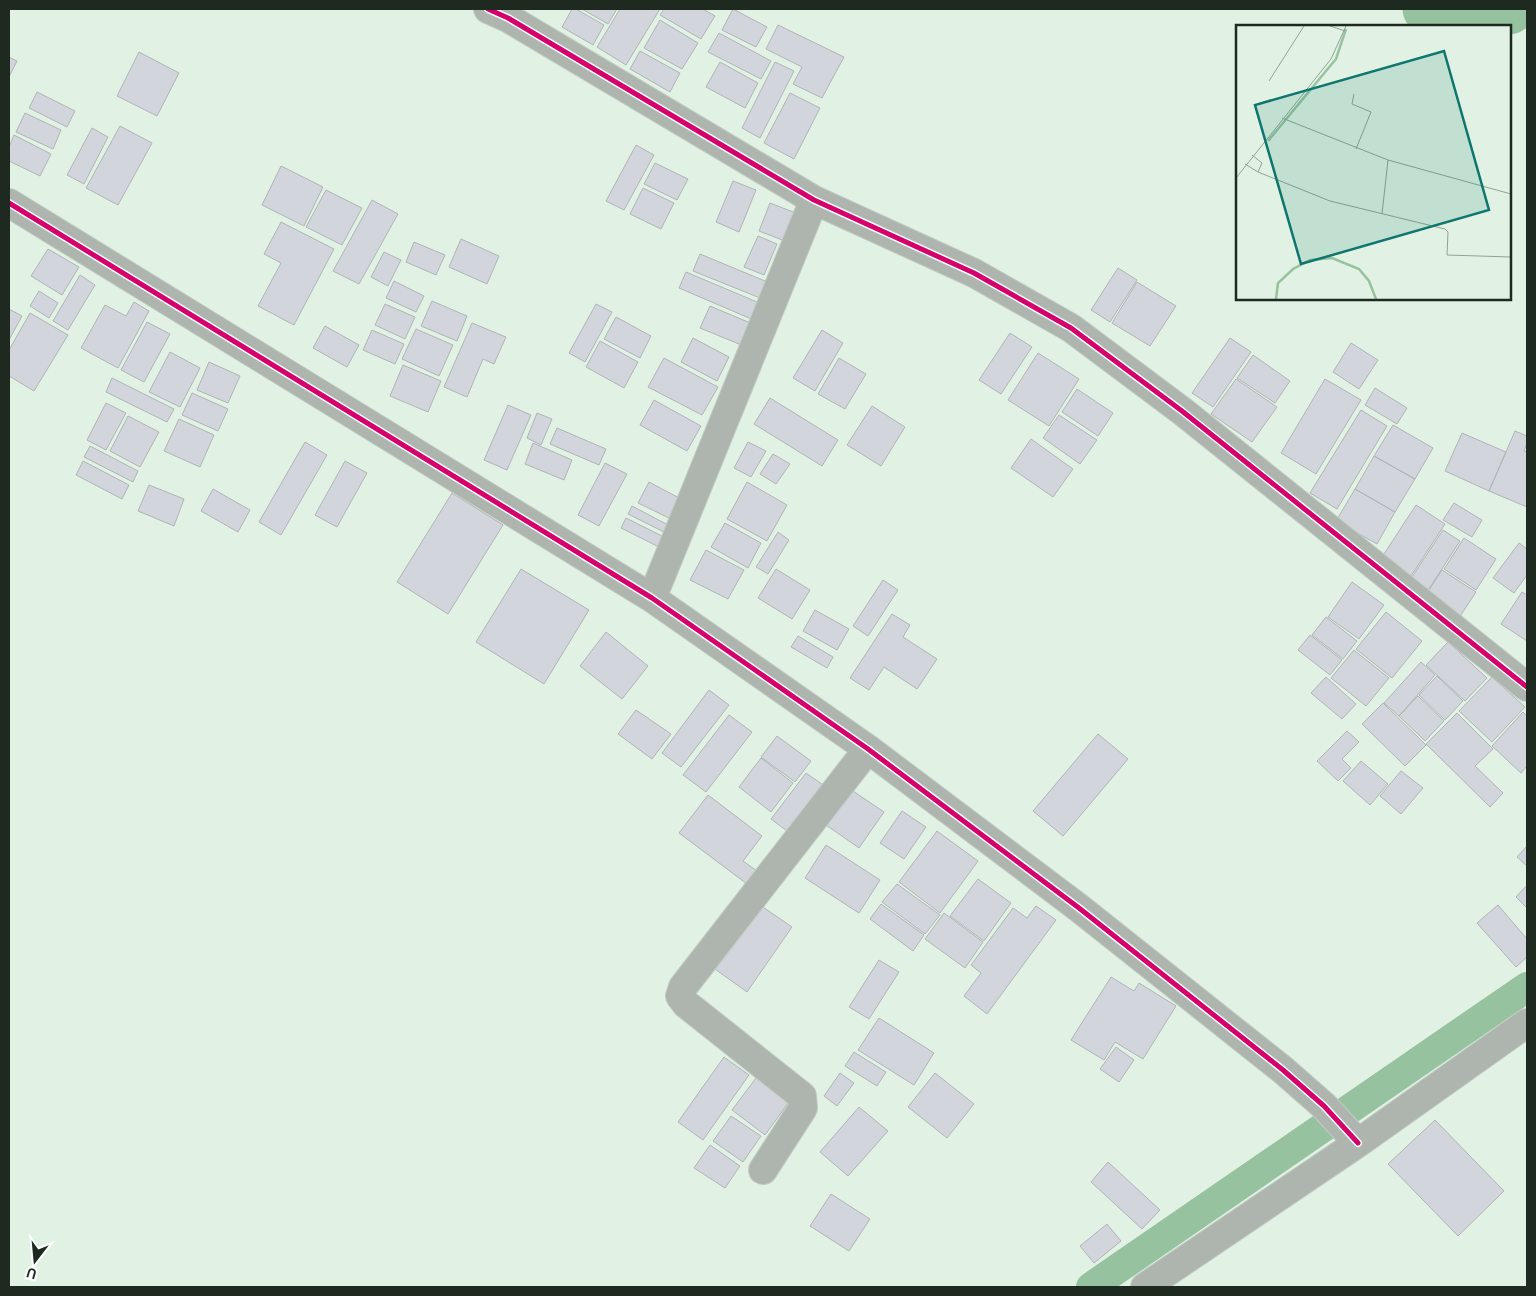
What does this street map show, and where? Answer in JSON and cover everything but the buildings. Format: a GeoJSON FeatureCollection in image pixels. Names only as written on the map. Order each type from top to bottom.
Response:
{"type":"FeatureCollection","features":[{"type":"Feature","properties":{"kind":"street"},"geometry":{"type":"LineString","coordinates":[[488,9],[508,18],[814,200],[974,273],[1071,328],[1190,418],[1527,687]]}},
{"type":"Feature","properties":{"kind":"street"},"geometry":{"type":"LineString","coordinates":[[652,598],[814,200]]}},
{"type":"Feature","properties":{"kind":"street"},"geometry":{"type":"LineString","coordinates":[[9,203],[652,598],[868,749],[1079,908],[1283,1070],[1324,1106],[1351,1135]]}},
{"type":"Feature","properties":{"kind":"street"},"geometry":{"type":"LineString","coordinates":[[763,1170],[803,1108],[802,1096],[686,1004],[680,996],[683,987],[868,749]]}},
{"type":"Feature","properties":{"kind":"street"},"geometry":{"type":"LineString","coordinates":[[1145,1287],[1351,1135],[1527,1023]]}},
{"type":"Feature","properties":{"kind":"waterway"},"geometry":{"type":"LineString","coordinates":[[1428,9],[1453,11],[1509,9]]}},
{"type":"Feature","properties":{"kind":"waterway"},"geometry":{"type":"LineString","coordinates":[[1091,1287],[1527,987]]}},
{"type":"Feature","properties":{"kind":"cycle path"},"geometry":{"type":"LineString","coordinates":[[488,9],[508,18],[814,200],[974,273],[1071,328],[1182,411],[1527,687]]}},
{"type":"Feature","properties":{"kind":"cycle path"},"geometry":{"type":"LineString","coordinates":[[9,203],[652,598],[868,749],[1079,908],[1283,1070],[1324,1106],[1358,1143]]}}]}
